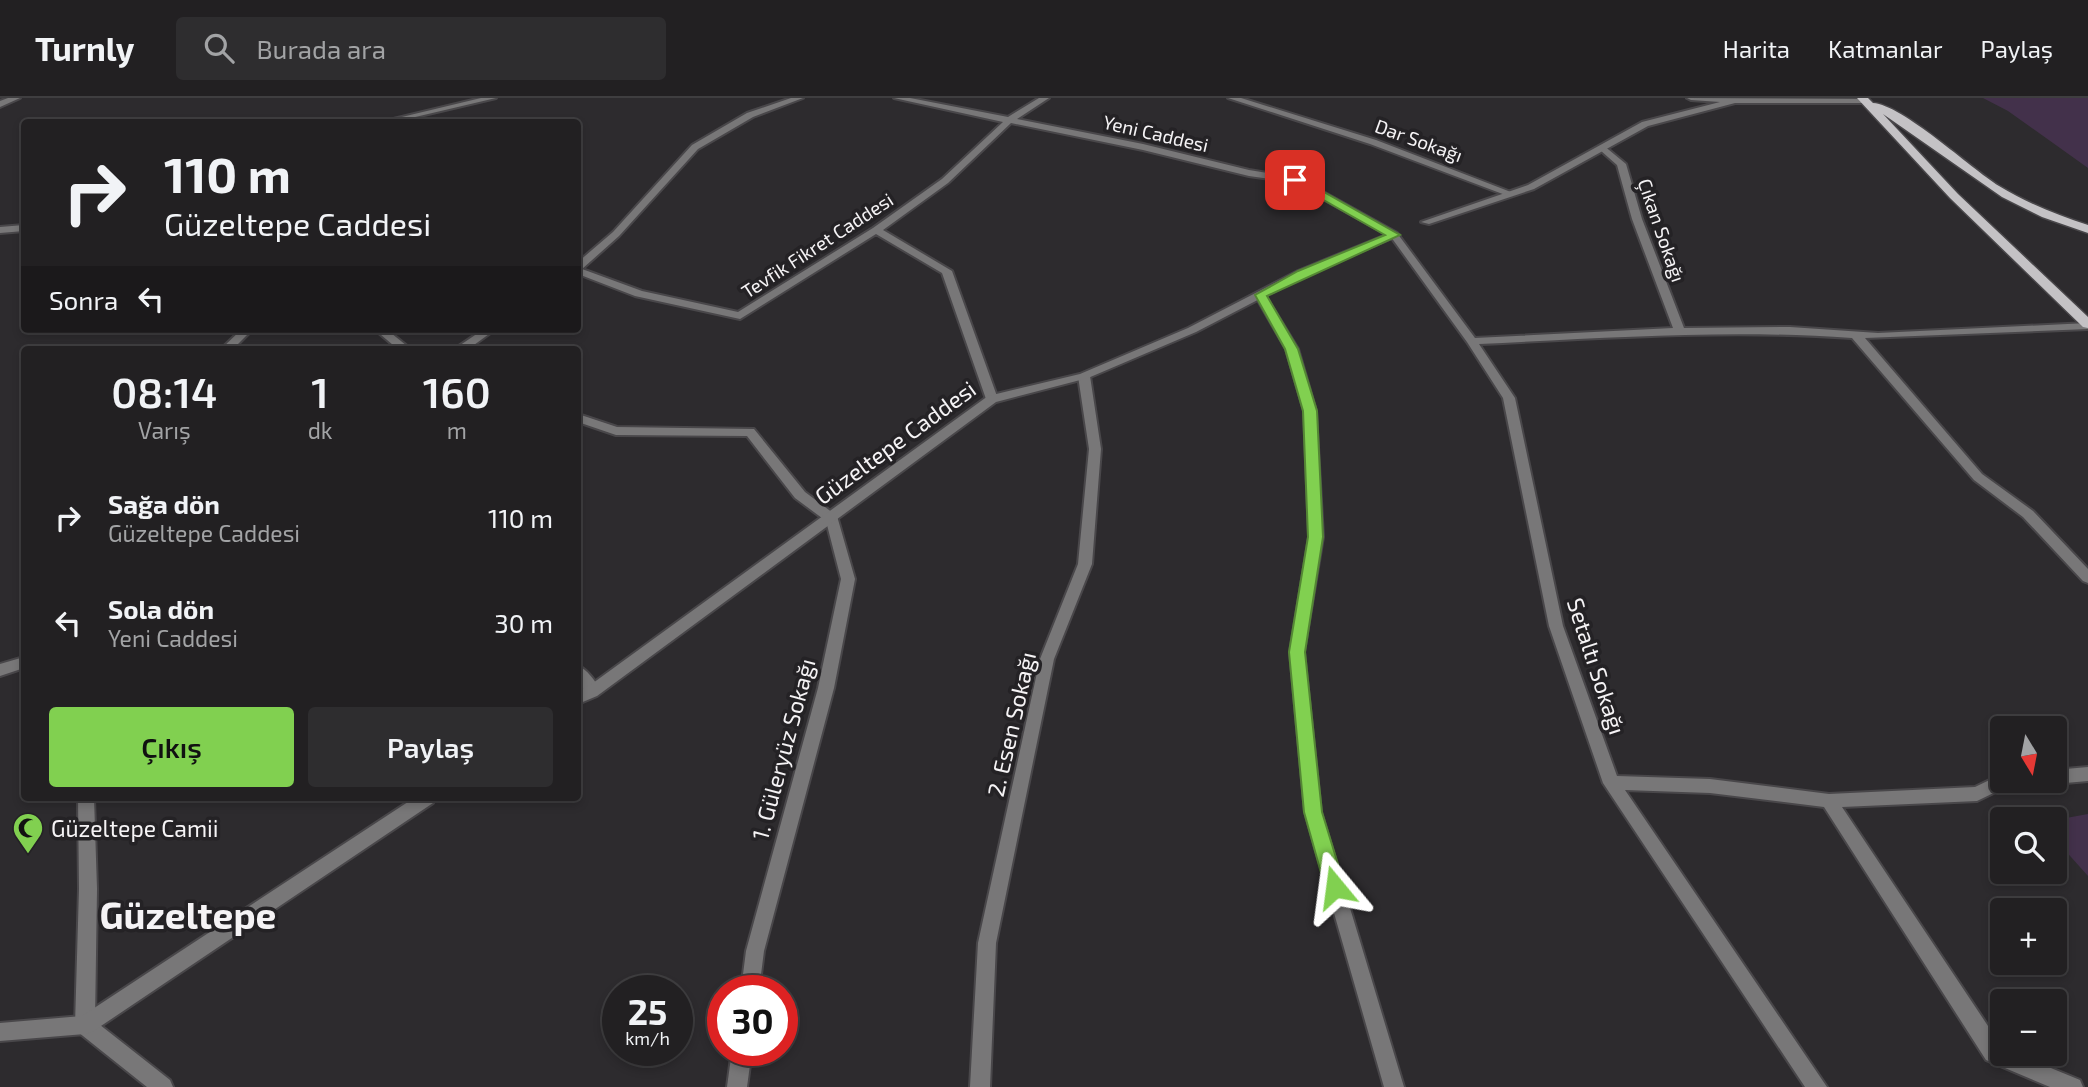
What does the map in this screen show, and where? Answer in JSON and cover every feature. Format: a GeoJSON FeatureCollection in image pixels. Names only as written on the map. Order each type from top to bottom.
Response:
{"type":"FeatureCollection","features":[{"type":"Feature","properties":{"kind":"main road"},"geometry":{"type":"LineString","coordinates":[[1863,100],[1921,131],[1944,152],[2014,199],[2088,229]]}},
{"type":"Feature","properties":{"kind":"main road"},"geometry":{"type":"LineString","coordinates":[[1863,100],[1954,196],[2088,325]]}},
{"type":"Feature","properties":{"kind":"street"},"geometry":{"type":"LineString","coordinates":[[0,104],[16,98]]}},
{"type":"Feature","properties":{"kind":"street"},"geometry":{"type":"LineString","coordinates":[[398,119],[492,98]]}},
{"type":"Feature","properties":{"kind":"street"},"geometry":{"type":"LineString","coordinates":[[581,266],[616,234],[695,148],[750,116],[799,98]]}},
{"type":"Feature","properties":{"kind":"street","name":"Yeni Caddesi"},"geometry":{"type":"LineString","coordinates":[[898,98],[1143,147],[1249,173],[1295,180],[1394,235]]}},
{"type":"Feature","properties":{"kind":"street","name":"Tevfik Fikret Caddesi"},"geometry":{"type":"LineString","coordinates":[[581,270],[639,294],[740,316],[876,230],[945,181],[1011,119],[1045,98]]}},
{"type":"Feature","properties":{"kind":"street","name":"Dar Sokağı"},"geometry":{"type":"LineString","coordinates":[[1232,98],[1315,121],[1406,152],[1511,194]]}},
{"type":"Feature","properties":{"kind":"street"},"geometry":{"type":"LineString","coordinates":[[1690,98],[1735,101],[1863,100]]}},
{"type":"Feature","properties":{"kind":"street"},"geometry":{"type":"LineString","coordinates":[[1426,222],[1531,187],[1645,124],[1735,101]]}},
{"type":"Feature","properties":{"kind":"street","name":"Çıkan Sokağı"},"geometry":{"type":"LineString","coordinates":[[1603,148],[1621,164],[1637,219],[1680,331]]}},
{"type":"Feature","properties":{"kind":"street"},"geometry":{"type":"LineString","coordinates":[[0,230],[21,228]]}},
{"type":"Feature","properties":{"kind":"street"},"geometry":{"type":"LineString","coordinates":[[876,230],[947,271],[992,400]]}},
{"type":"Feature","properties":{"kind":"street","name":"Güzeltepe Caddesi"},"geometry":{"type":"LineString","coordinates":[[581,696],[592,689],[592,692],[992,400],[1084,376],[1192,330],[1302,273],[1394,235]]}},
{"type":"Feature","properties":{"kind":"street","name":"Setaltı Sokağı"},"geometry":{"type":"LineString","coordinates":[[1394,235],[1472,341],[1509,398],[1556,626],[1611,783],[1818,1087]]}},
{"type":"Feature","properties":{"kind":"street"},"geometry":{"type":"LineString","coordinates":[[1261,295],[1292,349],[1310,411],[1316,537],[1297,652],[1313,812],[1395,1087]]}},
{"type":"Feature","properties":{"kind":"street"},"geometry":{"type":"LineString","coordinates":[[1472,341],[1680,331],[1790,330],[1878,336],[2088,325]]}},
{"type":"Feature","properties":{"kind":"street"},"geometry":{"type":"LineString","coordinates":[[230,346],[244,333]]}},
{"type":"Feature","properties":{"kind":"street"},"geometry":{"type":"LineString","coordinates":[[384,333],[402,346]]}},
{"type":"Feature","properties":{"kind":"street"},"geometry":{"type":"LineString","coordinates":[[465,346],[485,333]]}},
{"type":"Feature","properties":{"kind":"street"},"geometry":{"type":"LineString","coordinates":[[1855,334],[1978,477],[2028,514],[2088,578]]}},
{"type":"Feature","properties":{"kind":"street","name":"2. Esen Sokağı"},"geometry":{"type":"LineString","coordinates":[[981,1087],[987,943],[1047,659],[1085,564],[1096,449],[1084,376]]}},
{"type":"Feature","properties":{"kind":"street"},"geometry":{"type":"LineString","coordinates":[[581,419],[616,431],[750,432],[800,495],[832,519]]}},
{"type":"Feature","properties":{"kind":"street","name":"1. Güleryüz Sokağı"},"geometry":{"type":"LineString","coordinates":[[752,975],[755,951],[827,688],[848,579],[832,519]]}},
{"type":"Feature","properties":{"kind":"street"},"geometry":{"type":"LineString","coordinates":[[0,670],[21,664]]}},
{"type":"Feature","properties":{"kind":"street"},"geometry":{"type":"LineString","coordinates":[[581,676],[592,689]]}},
{"type":"Feature","properties":{"kind":"street"},"geometry":{"type":"LineString","coordinates":[[2067,776],[2088,774]]}},
{"type":"Feature","properties":{"kind":"street"},"geometry":{"type":"LineString","coordinates":[[1611,783],[1710,786],[1829,801],[1977,794],[1990,787]]}},
{"type":"Feature","properties":{"kind":"street"},"geometry":{"type":"LineString","coordinates":[[85,1025],[88,889],[86,801]]}},
{"type":"Feature","properties":{"kind":"street"},"geometry":{"type":"LineString","coordinates":[[0,1032],[85,1025],[422,801]]}},
{"type":"Feature","properties":{"kind":"street"},"geometry":{"type":"LineString","coordinates":[[1829,801],[1993,1053],[2073,1087]]}},
{"type":"Feature","properties":{"kind":"street"},"geometry":{"type":"LineString","coordinates":[[85,1025],[163,1087]]}},
{"type":"Feature","properties":{"kind":"street"},"geometry":{"type":"LineString","coordinates":[[737,1087],[740,1066]]}},
{"type":"Feature","properties":{"kind":"shaded area"},"geometry":{"type":"Polygon","coordinates":[[[1983,98],[2088,98],[2088,168],[2008,111],[1983,98]]]}},
{"type":"Feature","properties":{"kind":"shaded area"},"geometry":{"type":"Polygon","coordinates":[[[2088,814],[2088,876],[2067,853],[2067,818],[2088,814]]]}},
{"type":"Feature","properties":{"kind":"place","name":"Güzeltepe Camii"},"geometry":{"type":"Point","coordinates":[28,855]}},
{"type":"Feature","properties":{"kind":"district","name":"Güzeltepe"},"geometry":{"type":"Point","coordinates":[188,914]}},
{"type":"Feature","properties":{"kind":"route"},"geometry":{"type":"LineString","coordinates":[[1295,180],[1394,235],[1302,273],[1261,295],[1292,349],[1310,411],[1316,537],[1297,652],[1313,812],[1335,887]]}}]}
